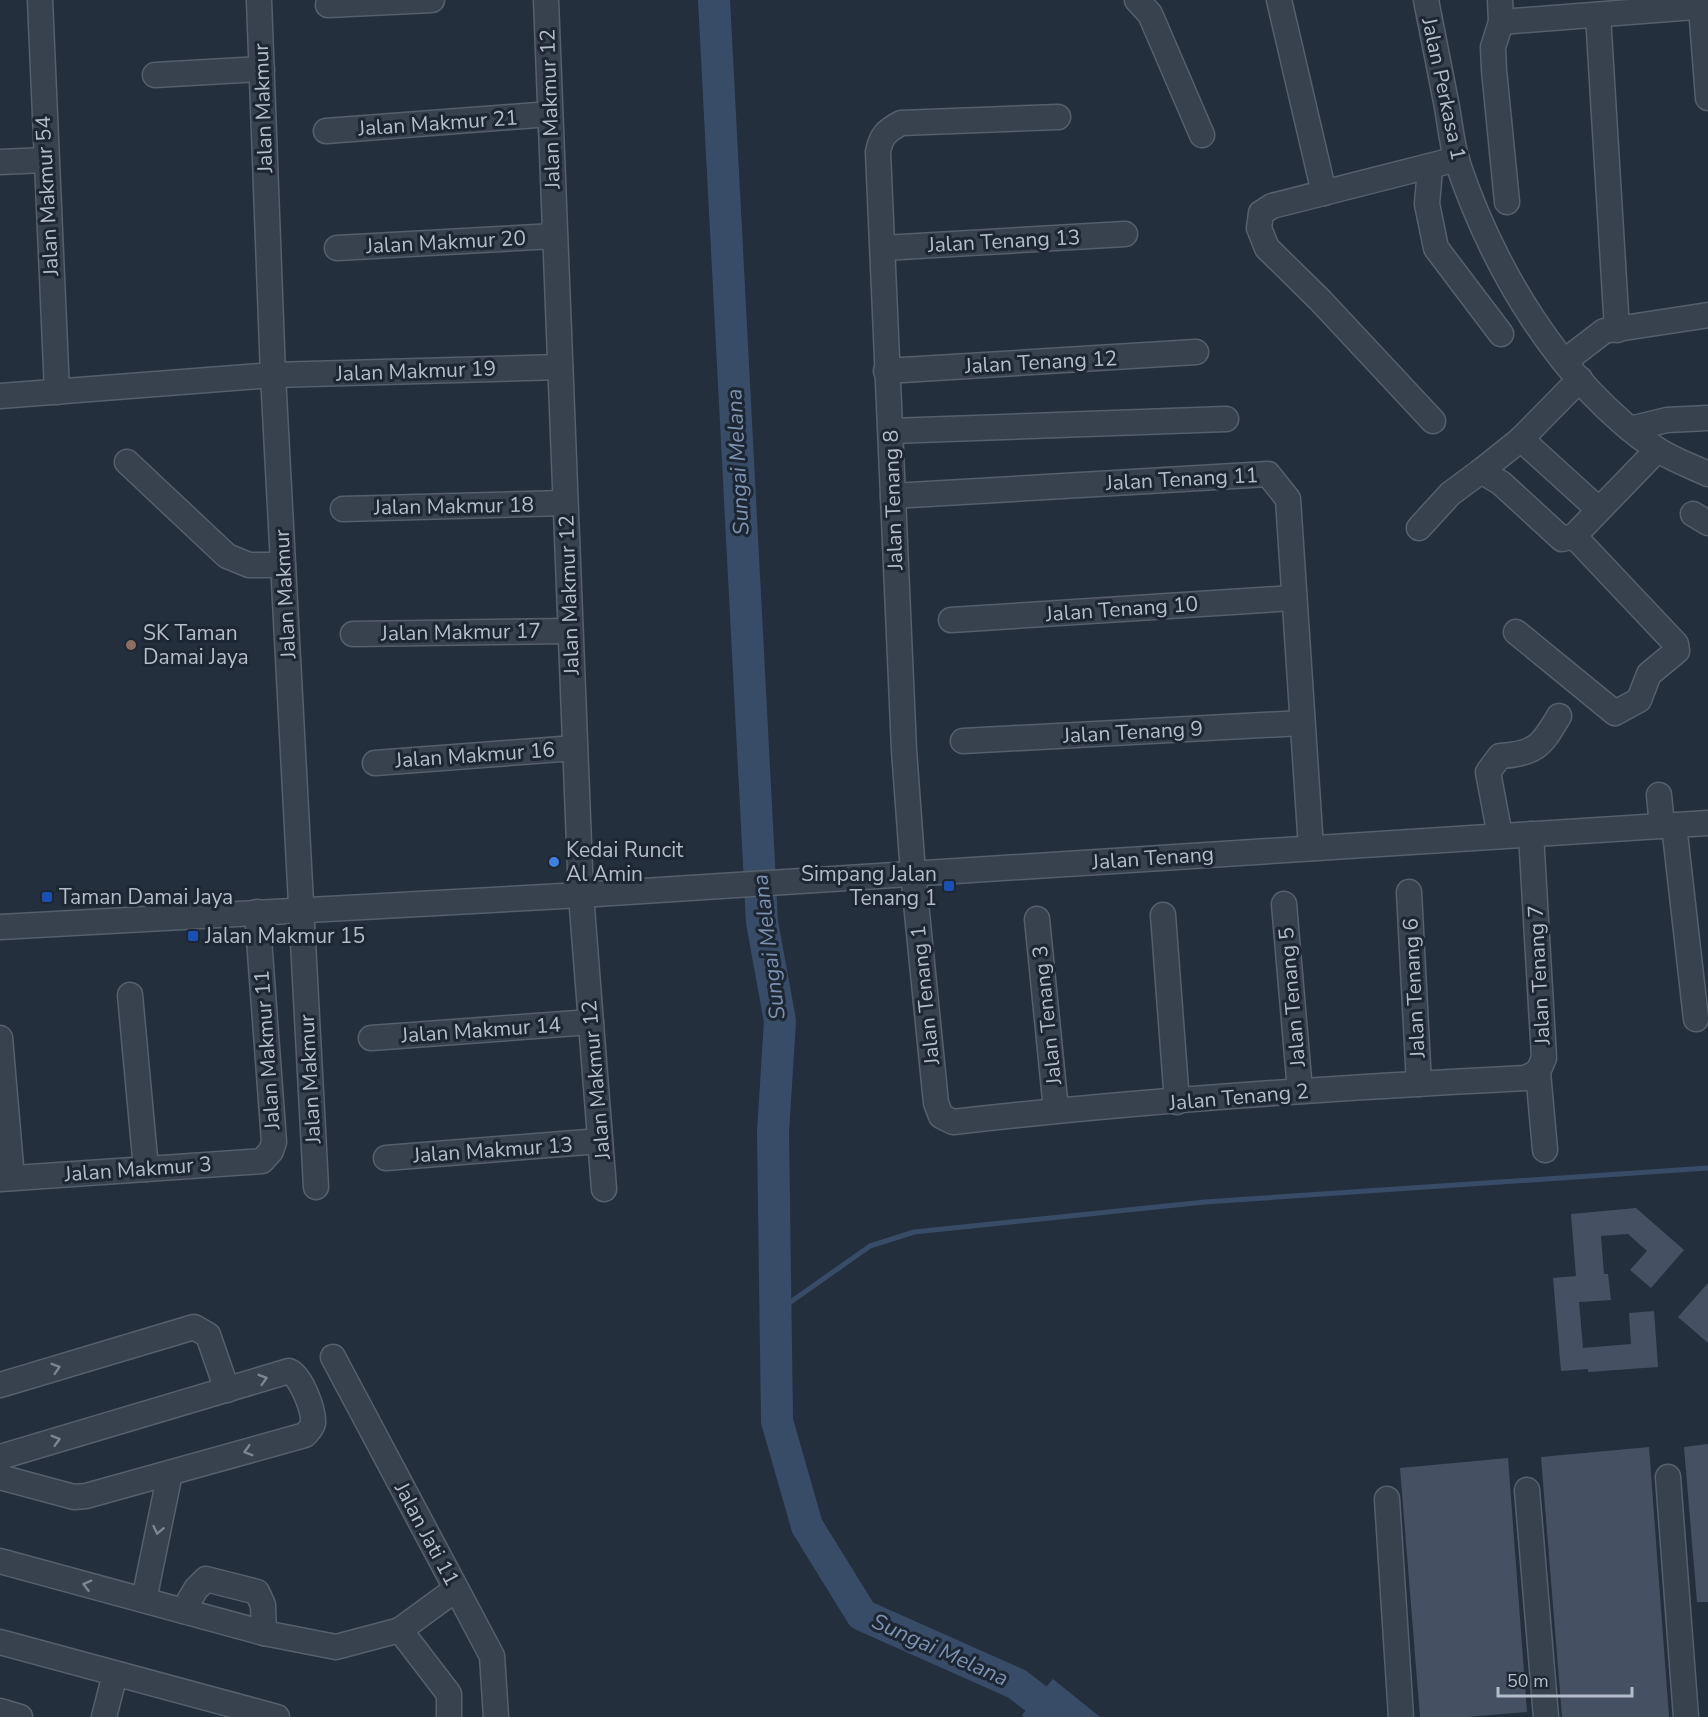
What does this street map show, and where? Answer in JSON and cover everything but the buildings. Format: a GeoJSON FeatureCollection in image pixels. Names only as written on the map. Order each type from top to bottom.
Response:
{"type":"FeatureCollection","features":[{"type":"Feature","properties":{"kind":"street","name":"Jalan Makmur 54"},"geometry":{"type":"LineString","coordinates":[[40,0],[45,160],[57,392]]}},
{"type":"Feature","properties":{"kind":"street","name":"Jalan Makmur"},"geometry":{"type":"LineString","coordinates":[[259,0],[273,375],[316,1187]]}},
{"type":"Feature","properties":{"kind":"street"},"geometry":{"type":"LineString","coordinates":[[328,5],[432,0]]}},
{"type":"Feature","properties":{"kind":"street","name":"Jalan Makmur 12"},"geometry":{"type":"LineString","coordinates":[[546,0],[575,748],[590,894],[591,1022],[604,1189]]}},
{"type":"Feature","properties":{"kind":"street"},"geometry":{"type":"LineString","coordinates":[[1137,0],[1150,14],[1202,135]]}},
{"type":"Feature","properties":{"kind":"street"},"geometry":{"type":"LineString","coordinates":[[1279,0],[1324,193]]}},
{"type":"Feature","properties":{"kind":"street","name":"Jalan Perkasa 1"},"geometry":{"type":"LineString","coordinates":[[1426,0],[1457,159],[1484,230],[1520,296],[1572,370],[1630,429],[1657,450],[1708,474]]}},
{"type":"Feature","properties":{"kind":"street"},"geometry":{"type":"LineString","coordinates":[[1507,202],[1493,47],[1500,11],[1598,15],[1705,6],[1708,98]]}},
{"type":"Feature","properties":{"kind":"street"},"geometry":{"type":"LineString","coordinates":[[1598,15],[1617,330]]}},
{"type":"Feature","properties":{"kind":"street"},"geometry":{"type":"LineString","coordinates":[[155,75],[262,69]]}},
{"type":"Feature","properties":{"kind":"street","name":"Jalan Makmur 21"},"geometry":{"type":"LineString","coordinates":[[326,131],[550,114]]}},
{"type":"Feature","properties":{"kind":"street","name":"Jalan Tenang 8"},"geometry":{"type":"LineString","coordinates":[[902,874],[898,626],[878,152],[881,138],[888,130],[901,123],[1058,117]]}},
{"type":"Feature","properties":{"kind":"street"},"geometry":{"type":"LineString","coordinates":[[1433,421],[1320,300],[1267,248],[1259,228],[1261,213],[1272,206],[1430,168],[1457,159]]}},
{"type":"Feature","properties":{"kind":"street"},"geometry":{"type":"LineString","coordinates":[[0,162],[45,160]]}},
{"type":"Feature","properties":{"kind":"street"},"geometry":{"type":"LineString","coordinates":[[1430,168],[1427,204],[1436,248],[1501,334]]}},
{"type":"Feature","properties":{"kind":"street","name":"Jalan Tenang 13"},"geometry":{"type":"LineString","coordinates":[[883,248],[1125,234]]}},
{"type":"Feature","properties":{"kind":"street","name":"Jalan Makmur 20"},"geometry":{"type":"LineString","coordinates":[[337,248],[555,236]]}},
{"type":"Feature","properties":{"kind":"street"},"geometry":{"type":"LineString","coordinates":[[1419,528],[1450,494],[1521,439],[1604,331],[1708,315]]}},
{"type":"Feature","properties":{"kind":"street","name":"Jalan Tenang 12"},"geometry":{"type":"LineString","coordinates":[[886,371],[1196,352]]}},
{"type":"Feature","properties":{"kind":"street","name":"Jalan Makmur 19"},"geometry":{"type":"LineString","coordinates":[[0,396],[273,375],[560,367]]}},
{"type":"Feature","properties":{"kind":"street"},"geometry":{"type":"LineString","coordinates":[[891,431],[1226,418]]}},
{"type":"Feature","properties":{"kind":"street"},"geometry":{"type":"LineString","coordinates":[[1630,429],[1667,420],[1708,418]]}},
{"type":"Feature","properties":{"kind":"street"},"geometry":{"type":"LineString","coordinates":[[1521,439],[1598,509]]}},
{"type":"Feature","properties":{"kind":"street"},"geometry":{"type":"LineString","coordinates":[[1481,471],[1501,483],[1562,539],[1574,536],[1657,450]]}},
{"type":"Feature","properties":{"kind":"street"},"geometry":{"type":"LineString","coordinates":[[127,462],[227,556],[249,565],[283,565]]}},
{"type":"Feature","properties":{"kind":"street","name":"Jalan Tenang 11"},"geometry":{"type":"LineString","coordinates":[[893,496],[1268,474],[1288,499],[1311,848]]}},
{"type":"Feature","properties":{"kind":"street","name":"Jalan Makmur 18"},"geometry":{"type":"LineString","coordinates":[[343,509],[565,503]]}},
{"type":"Feature","properties":{"kind":"street"},"geometry":{"type":"LineString","coordinates":[[1516,632],[1615,713],[1639,699],[1649,674],[1677,651],[1676,644],[1574,536]]}},
{"type":"Feature","properties":{"kind":"street","name":"Jalan Tenang 10"},"geometry":{"type":"LineString","coordinates":[[951,620],[1293,598]]}},
{"type":"Feature","properties":{"kind":"street","name":"Jalan Makmur 17"},"geometry":{"type":"LineString","coordinates":[[353,634],[570,631]]}},
{"type":"Feature","properties":{"kind":"street"},"geometry":{"type":"LineString","coordinates":[[1500,836],[1488,772],[1500,756],[1523,754],[1543,743],[1559,716]]}},
{"type":"Feature","properties":{"kind":"street","name":"Jalan Tenang 9"},"geometry":{"type":"LineString","coordinates":[[963,741],[1302,723]]}},
{"type":"Feature","properties":{"kind":"street","name":"Jalan Makmur 16"},"geometry":{"type":"LineString","coordinates":[[375,763],[575,748]]}},
{"type":"Feature","properties":{"kind":"street"},"geometry":{"type":"LineString","coordinates":[[1659,795],[1668,825],[1696,1019]]}},
{"type":"Feature","properties":{"kind":"street","name":"Jalan Tenang"},"geometry":{"type":"LineString","coordinates":[[590,894],[1708,822]]}},
{"type":"Feature","properties":{"kind":"street","name":"Jalan Tenang 7"},"geometry":{"type":"LineString","coordinates":[[1531,834],[1544,1058],[1538,1072],[1545,1150]]}},
{"type":"Feature","properties":{"kind":"street","name":"Jalan Tenang 1"},"geometry":{"type":"LineString","coordinates":[[902,874],[936,1103],[941,1116]]}},
{"type":"Feature","properties":{"kind":"street","name":"Jalan Tenang 6"},"geometry":{"type":"LineString","coordinates":[[1409,892],[1419,1084]]}},
{"type":"Feature","properties":{"kind":"street"},"geometry":{"type":"LineString","coordinates":[[0,927],[590,894]]}},
{"type":"Feature","properties":{"kind":"street","name":"Jalan Tenang 5"},"geometry":{"type":"LineString","coordinates":[[1284,904],[1300,1091]]}},
{"type":"Feature","properties":{"kind":"street","name":"Jalan Makmur 11"},"geometry":{"type":"LineString","coordinates":[[257,912],[274,1142],[271,1152]]}},
{"type":"Feature","properties":{"kind":"street"},"geometry":{"type":"LineString","coordinates":[[1163,915],[1177,1102]]}},
{"type":"Feature","properties":{"kind":"street","name":"Jalan Tenang 3"},"geometry":{"type":"LineString","coordinates":[[1037,919],[1056,1110]]}},
{"type":"Feature","properties":{"kind":"street"},"geometry":{"type":"LineString","coordinates":[[130,995],[146,1169]]}},
{"type":"Feature","properties":{"kind":"street","name":"Jalan Makmur 14"},"geometry":{"type":"LineString","coordinates":[[371,1038],[591,1022]]}},
{"type":"Feature","properties":{"kind":"street"},"geometry":{"type":"LineString","coordinates":[[0,1038],[6,1178]]}},
{"type":"Feature","properties":{"kind":"street","name":"Jalan Tenang 2"},"geometry":{"type":"LineString","coordinates":[[941,1116],[953,1122],[1056,1110],[1300,1091],[1525,1078],[1538,1072]]}},
{"type":"Feature","properties":{"kind":"street","name":"Jalan Makmur 13"},"geometry":{"type":"LineString","coordinates":[[386,1158],[600,1142]]}},
{"type":"Feature","properties":{"kind":"street","name":"Jalan Makmur 3"},"geometry":{"type":"LineString","coordinates":[[6,1178],[262,1161],[271,1152]]}},
{"type":"Feature","properties":{"kind":"street"},"geometry":{"type":"LineString","coordinates":[[0,1385],[194,1327],[208,1335],[227,1390]]}},
{"type":"Feature","properties":{"kind":"street","name":"Jalan Jati 11"},"geometry":{"type":"LineString","coordinates":[[333,1357],[492,1656],[496,1717]]}},
{"type":"Feature","properties":{"kind":"street"},"geometry":{"type":"LineString","coordinates":[[0,1457],[289,1371],[301,1380],[313,1422],[305,1435],[74,1497],[0,1477]]}},
{"type":"Feature","properties":{"kind":"street"},"geometry":{"type":"LineString","coordinates":[[144,1600],[170,1473]]}},
{"type":"Feature","properties":{"kind":"street"},"geometry":{"type":"LineString","coordinates":[[1668,1477],[1686,1717]]}},
{"type":"Feature","properties":{"kind":"street"},"geometry":{"type":"LineString","coordinates":[[1527,1490],[1546,1717]]}},
{"type":"Feature","properties":{"kind":"street"},"geometry":{"type":"LineString","coordinates":[[1387,1499],[1401,1717]]}},
{"type":"Feature","properties":{"kind":"street"},"geometry":{"type":"LineString","coordinates":[[0,1561],[264,1633],[336,1647],[400,1630],[456,1589]]}},
{"type":"Feature","properties":{"kind":"street"},"geometry":{"type":"LineString","coordinates":[[183,1611],[196,1589],[206,1579],[247,1590],[257,1593],[264,1605],[264,1633]]}},
{"type":"Feature","properties":{"kind":"street"},"geometry":{"type":"LineString","coordinates":[[400,1630],[449,1694],[449,1717]]}},
{"type":"Feature","properties":{"kind":"street"},"geometry":{"type":"LineString","coordinates":[[0,1642],[277,1717]]}},
{"type":"Feature","properties":{"kind":"street"},"geometry":{"type":"LineString","coordinates":[[104,1717],[115,1674]]}},
{"type":"Feature","properties":{"kind":"street"},"geometry":{"type":"LineString","coordinates":[[0,1711],[20,1717]]}},
{"type":"Feature","properties":{"kind":"water"},"geometry":{"type":"Polygon","coordinates":[[[1053,1679],[1100,1717],[1024,1717],[1022,1715],[1053,1679]]]}},
{"type":"Feature","properties":{"kind":"waterway","name":"Sungai Melana"},"geometry":{"type":"LineString","coordinates":[[714,0],[762,922],[780,1021],[773,1132],[777,1421],[807,1526],[862,1615],[1017,1684],[1060,1717]]}},
{"type":"Feature","properties":{"kind":"waterway"},"geometry":{"type":"LineString","coordinates":[[775,1313],[870,1246],[914,1232],[1205,1202],[1708,1168]]}},
{"type":"Feature","properties":{"kind":"place","name":"SK Taman Damai Jaya"},"geometry":{"type":"Point","coordinates":[131,645]}},
{"type":"Feature","properties":{"kind":"place","name":"Kedai Runcit Al Amin"},"geometry":{"type":"Point","coordinates":[554,862]}},
{"type":"Feature","properties":{"kind":"place","name":"Simpang Jalan Tenang 1"},"geometry":{"type":"Point","coordinates":[949,886]}},
{"type":"Feature","properties":{"kind":"place","name":"Taman Damai Jaya"},"geometry":{"type":"Point","coordinates":[47,897]}},
{"type":"Feature","properties":{"kind":"place","name":"Jalan Makmur 15"},"geometry":{"type":"Point","coordinates":[193,936]}}]}
